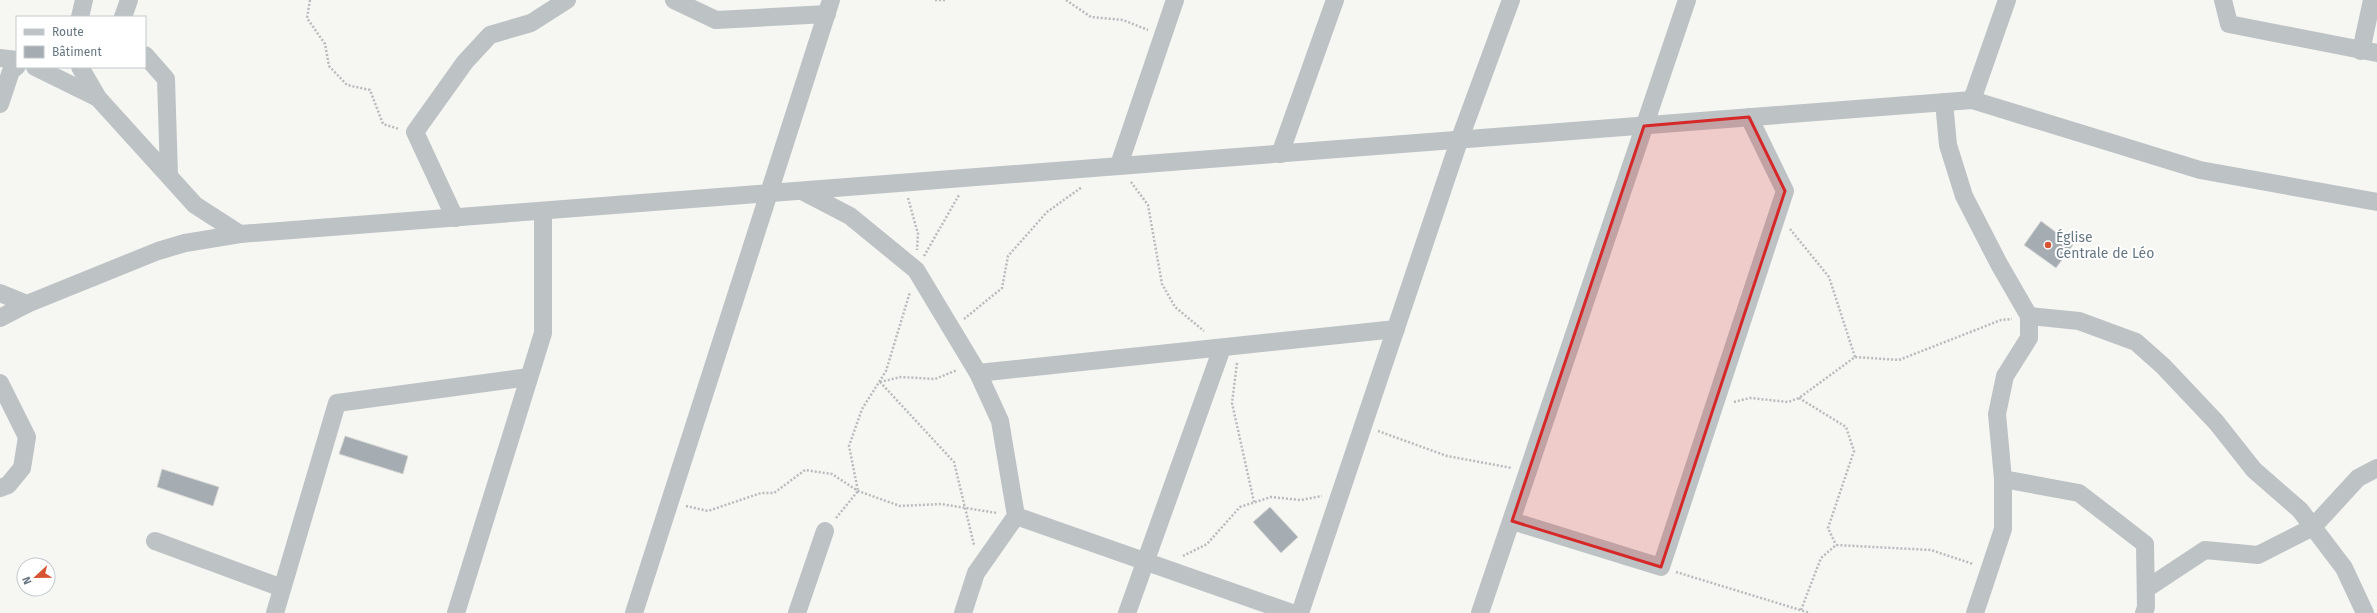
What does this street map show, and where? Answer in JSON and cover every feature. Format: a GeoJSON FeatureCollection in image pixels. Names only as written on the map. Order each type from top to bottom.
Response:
{"type":"FeatureCollection","features":[{"type":"Feature","properties":{"kind":"street"},"geometry":{"type":"LineString","coordinates":[[123,16],[129,0]]}},
{"type":"Feature","properties":{"kind":"street"},"geometry":{"type":"LineString","coordinates":[[455,218],[415,132],[465,62],[490,35],[530,23],[567,0]]}},
{"type":"Feature","properties":{"kind":"street"},"geometry":{"type":"LineString","coordinates":[[634,613],[829,7],[716,20],[674,0]]}},
{"type":"Feature","properties":{"kind":"street"},"geometry":{"type":"LineString","coordinates":[[1119,165],[1175,0]]}},
{"type":"Feature","properties":{"kind":"street"},"geometry":{"type":"LineString","coordinates":[[1280,154],[1335,0]]}},
{"type":"Feature","properties":{"kind":"street"},"geometry":{"type":"LineString","coordinates":[[1300,613],[1459,141],[1511,0]]}},
{"type":"Feature","properties":{"kind":"street"},"geometry":{"type":"LineString","coordinates":[[1480,613],[1688,0]]}},
{"type":"Feature","properties":{"kind":"street"},"geometry":{"type":"LineString","coordinates":[[1972,100],[2007,0]]}},
{"type":"Feature","properties":{"kind":"street"},"geometry":{"type":"LineString","coordinates":[[2223,0],[2229,24],[2369,52],[2372,0]]}},
{"type":"Feature","properties":{"kind":"street"},"geometry":{"type":"LineString","coordinates":[[146,56],[166,79],[169,176]]}},
{"type":"Feature","properties":{"kind":"street"},"geometry":{"type":"LineString","coordinates":[[0,58],[16,60]]}},
{"type":"Feature","properties":{"kind":"street"},"geometry":{"type":"LineString","coordinates":[[0,104],[11,71],[16,67]]}},
{"type":"Feature","properties":{"kind":"street"},"geometry":{"type":"LineString","coordinates":[[37,68],[98,98]]}},
{"type":"Feature","properties":{"kind":"street"},"geometry":{"type":"LineString","coordinates":[[81,68],[98,98],[195,205],[240,234]]}},
{"type":"Feature","properties":{"kind":"street"},"geometry":{"type":"LineString","coordinates":[[0,318],[28,304],[158,251],[185,243],[240,234],[769,194],[1119,165],[1459,141],[1972,100],[2200,170],[2377,202]]}},
{"type":"Feature","properties":{"kind":"street"},"geometry":{"type":"LineString","coordinates":[[1944,102],[1948,145],[1964,196],[1999,264],[2029,316],[2029,338],[2005,376],[1997,414],[2003,480],[2003,529],[1975,613]]}},
{"type":"Feature","properties":{"kind":"street"},"geometry":{"type":"LineString","coordinates":[[1512,521],[1661,567],[1785,190],[1749,118]]}},
{"type":"Feature","properties":{"kind":"street"},"geometry":{"type":"LineString","coordinates":[[802,191],[850,216],[916,270],[975,369],[1000,421],[1016,516],[976,573],[963,613]]}},
{"type":"Feature","properties":{"kind":"street"},"geometry":{"type":"LineString","coordinates":[[456,613],[543,333],[543,211]]}},
{"type":"Feature","properties":{"kind":"street"},"geometry":{"type":"LineString","coordinates":[[0,293],[28,304]]}},
{"type":"Feature","properties":{"kind":"street"},"geometry":{"type":"LineString","coordinates":[[2029,316],[2079,321],[2136,342],[2163,366],[2216,422],[2254,470],[2300,510],[2344,568],[2365,613]]}},
{"type":"Feature","properties":{"kind":"street"},"geometry":{"type":"LineString","coordinates":[[975,369],[1230,347],[1396,329]]}},
{"type":"Feature","properties":{"kind":"street"},"geometry":{"type":"LineString","coordinates":[[1127,613],[1153,564],[1230,347]]}},
{"type":"Feature","properties":{"kind":"street"},"geometry":{"type":"LineString","coordinates":[[274,613],[337,403],[529,377]]}},
{"type":"Feature","properties":{"kind":"street"},"geometry":{"type":"LineString","coordinates":[[0,383],[27,437],[22,468],[8,485],[0,488]]}},
{"type":"Feature","properties":{"kind":"street"},"geometry":{"type":"LineString","coordinates":[[2146,589],[2204,550],[2258,555],[2313,527],[2358,478],[2377,468]]}},
{"type":"Feature","properties":{"kind":"street"},"geometry":{"type":"LineString","coordinates":[[2003,480],[2079,493],[2145,544],[2146,589],[2144,613]]}},
{"type":"Feature","properties":{"kind":"street"},"geometry":{"type":"LineString","coordinates":[[1016,516],[1292,613]]}},
{"type":"Feature","properties":{"kind":"street"},"geometry":{"type":"LineString","coordinates":[[797,613],[825,531]]}},
{"type":"Feature","properties":{"kind":"street"},"geometry":{"type":"LineString","coordinates":[[155,541],[282,588]]}},
{"type":"Feature","properties":{"kind":"path"},"geometry":{"type":"LineString","coordinates":[[310,0],[307,18],[325,44],[329,66],[347,85],[370,90],[383,124],[391,128],[415,132]]}},
{"type":"Feature","properties":{"kind":"path"},"geometry":{"type":"LineString","coordinates":[[935,0],[945,0]]}},
{"type":"Feature","properties":{"kind":"path"},"geometry":{"type":"LineString","coordinates":[[1066,0],[1091,17],[1123,20],[1163,36]]}},
{"type":"Feature","properties":{"kind":"path"},"geometry":{"type":"LineString","coordinates":[[1119,165],[1148,205],[1162,284],[1175,307],[1230,347],[1232,403],[1254,502]]}},
{"type":"Feature","properties":{"kind":"path"},"geometry":{"type":"LineString","coordinates":[[916,270],[970,177]]}},
{"type":"Feature","properties":{"kind":"path"},"geometry":{"type":"LineString","coordinates":[[858,491],[849,446],[862,409],[886,371],[916,270],[918,234],[903,182]]}},
{"type":"Feature","properties":{"kind":"path"},"geometry":{"type":"LineString","coordinates":[[951,329],[1002,288],[1008,256],[1047,212],[1085,184]]}},
{"type":"Feature","properties":{"kind":"path"},"geometry":{"type":"LineString","coordinates":[[1777,213],[1829,276],[1855,357]]}},
{"type":"Feature","properties":{"kind":"path"},"geometry":{"type":"LineString","coordinates":[[1714,407],[1750,398],[1788,402],[1799,398],[1855,357],[1899,360],[2001,320],[2029,316]]}},
{"type":"Feature","properties":{"kind":"path"},"geometry":{"type":"LineString","coordinates":[[880,382],[901,377],[935,378],[975,369]]}},
{"type":"Feature","properties":{"kind":"path"},"geometry":{"type":"LineString","coordinates":[[880,382],[954,462],[976,553],[976,573]]}},
{"type":"Feature","properties":{"kind":"path"},"geometry":{"type":"LineString","coordinates":[[1799,398],[1846,427],[1854,452],[1828,528],[1836,545]]}},
{"type":"Feature","properties":{"kind":"path"},"geometry":{"type":"LineString","coordinates":[[1363,426],[1447,456],[1528,471]]}},
{"type":"Feature","properties":{"kind":"path"},"geometry":{"type":"LineString","coordinates":[[670,503],[708,510],[761,493],[774,493],[805,470],[832,474],[858,491],[900,506],[941,504],[1016,516]]}},
{"type":"Feature","properties":{"kind":"path"},"geometry":{"type":"LineString","coordinates":[[825,531],[858,491]]}},
{"type":"Feature","properties":{"kind":"path"},"geometry":{"type":"LineString","coordinates":[[1153,564],[1207,544],[1240,507],[1270,496],[1301,500],[1342,491]]}},
{"type":"Feature","properties":{"kind":"path"},"geometry":{"type":"LineString","coordinates":[[1801,610],[1821,558],[1836,545],[1931,550],[1990,569]]}},
{"type":"Feature","properties":{"kind":"path"},"geometry":{"type":"LineString","coordinates":[[1661,567],[1810,613]]}},
{"type":"Feature","properties":{"kind":"highlighted area"},"geometry":{"type":"Polygon","coordinates":[[[1749,117],[1785,191],[1661,567],[1512,521],[1644,126],[1749,117]]]}},
{"type":"Feature","properties":{"kind":"building","name":"Église Centrale de Léo"},"geometry":{"type":"Polygon","coordinates":[[[2041,221],[2073,245],[2056,268],[2024,245],[2041,221]]]}},
{"type":"Feature","properties":{"kind":"building"},"geometry":{"type":"Polygon","coordinates":[[[345,436],[408,456],[403,474],[339,454],[345,436]]]}},
{"type":"Feature","properties":{"kind":"building"},"geometry":{"type":"Polygon","coordinates":[[[162,469],[219,487],[213,506],[157,487],[162,469]]]}},
{"type":"Feature","properties":{"kind":"building"},"geometry":{"type":"Polygon","coordinates":[[[1270,507],[1298,537],[1281,553],[1253,522],[1270,507]]]}},
{"type":"Feature","properties":{"kind":"place","name":"Église Centrale de Léo"},"geometry":{"type":"Point","coordinates":[2048,245]}}]}
